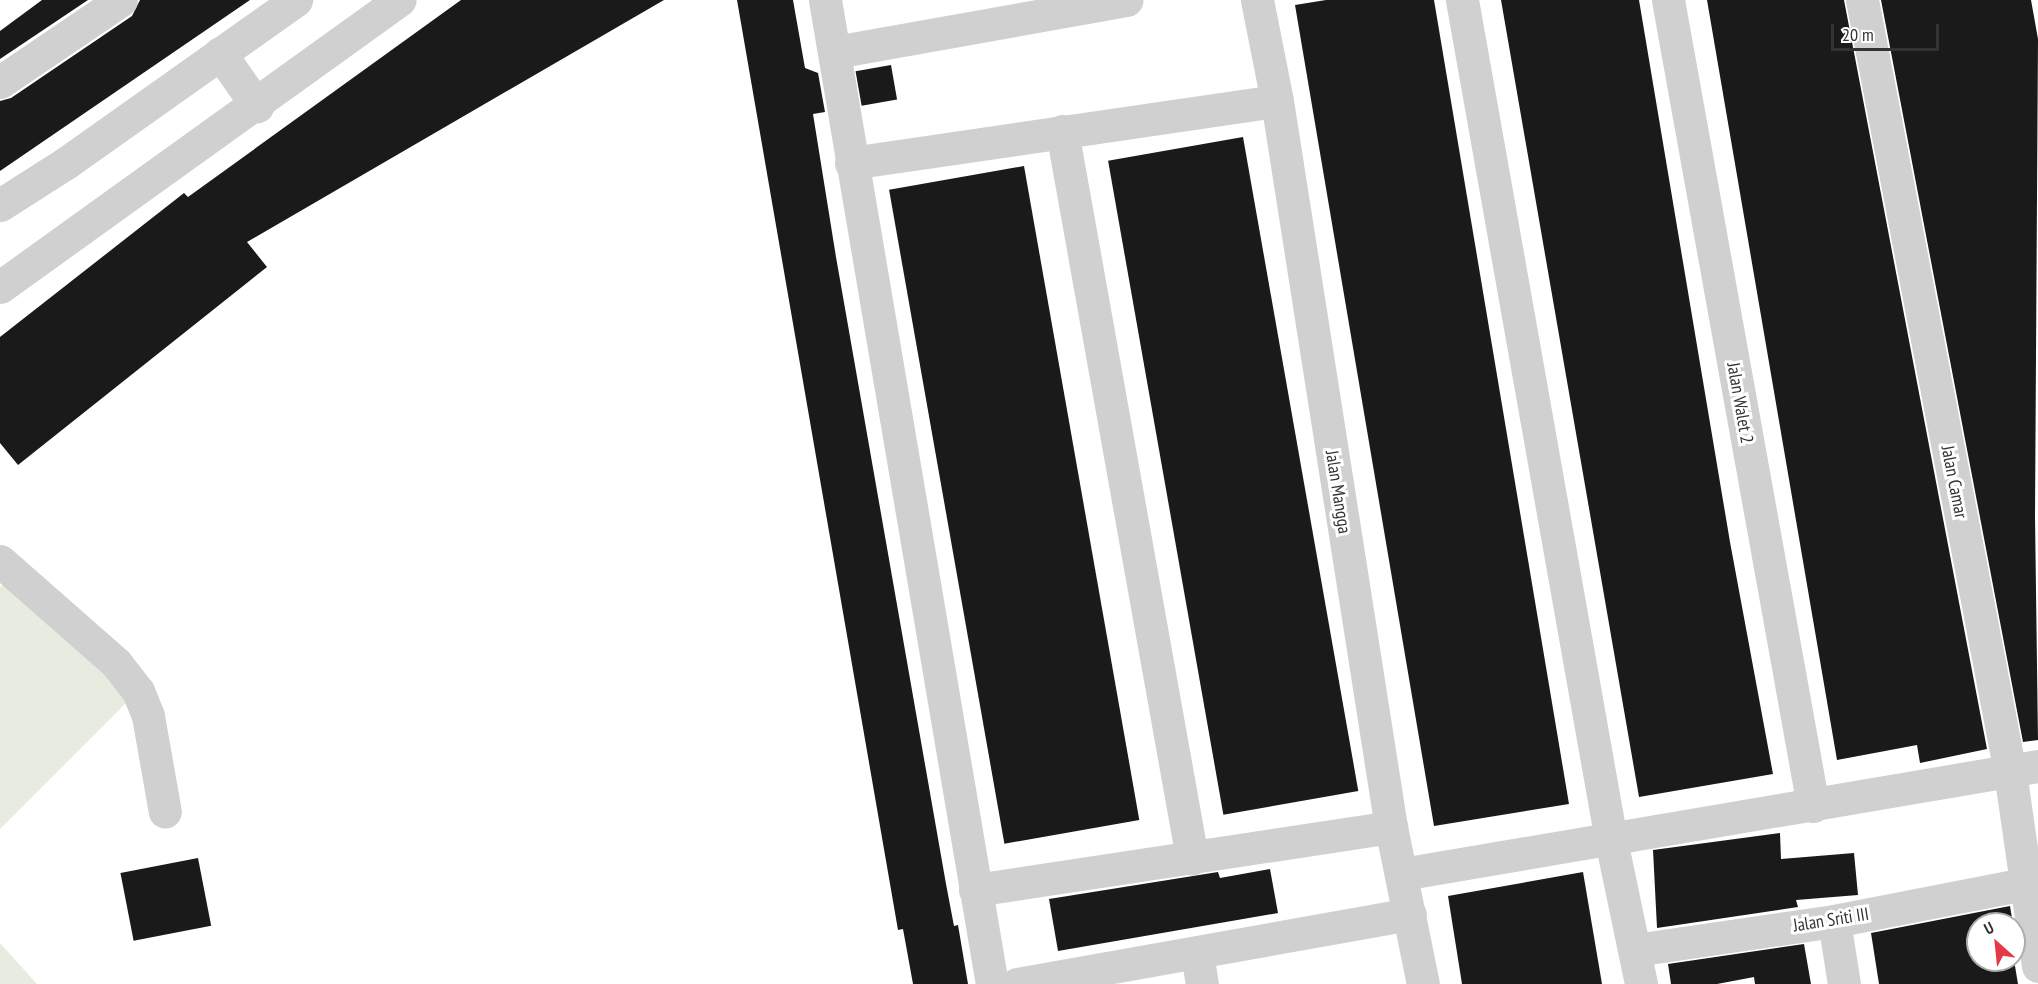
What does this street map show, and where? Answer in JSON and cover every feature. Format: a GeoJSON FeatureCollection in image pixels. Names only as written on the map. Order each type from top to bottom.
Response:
{"type":"FeatureCollection","features":[{"type":"Feature","properties":{"kind":"street"},"geometry":{"type":"LineString","coordinates":[[0,82],[121,0]]}},
{"type":"Feature","properties":{"kind":"street"},"geometry":{"type":"LineString","coordinates":[[0,205],[66,164],[296,0]]}},
{"type":"Feature","properties":{"kind":"street"},"geometry":{"type":"LineString","coordinates":[[0,287],[256,106],[400,0]]}},
{"type":"Feature","properties":{"kind":"street"},"geometry":{"type":"LineString","coordinates":[[825,0],[992,984]]}},
{"type":"Feature","properties":{"kind":"street"},"geometry":{"type":"LineString","coordinates":[[835,52],[1039,7],[1126,0]]}},
{"type":"Feature","properties":{"kind":"street","name":"Jalan Mangga"},"geometry":{"type":"LineString","coordinates":[[1257,0],[1277,101],[1391,827],[1423,984]]}},
{"type":"Feature","properties":{"kind":"street"},"geometry":{"type":"LineString","coordinates":[[1462,0],[1611,840],[1641,984]]}},
{"type":"Feature","properties":{"kind":"street","name":"Jalan Walet 2"},"geometry":{"type":"LineString","coordinates":[[1668,0],[1813,806]]}},
{"type":"Feature","properties":{"kind":"street","name":"Jalan Camar"},"geometry":{"type":"LineString","coordinates":[[1862,0],[2024,769],[2025,884],[2038,966]]}},
{"type":"Feature","properties":{"kind":"street"},"geometry":{"type":"LineString","coordinates":[[220,53],[256,106]]}},
{"type":"Feature","properties":{"kind":"street"},"geometry":{"type":"LineString","coordinates":[[851,163],[1277,101]]}},
{"type":"Feature","properties":{"kind":"street"},"geometry":{"type":"LineString","coordinates":[[1062,131],[1192,858]]}},
{"type":"Feature","properties":{"kind":"street"},"geometry":{"type":"LineString","coordinates":[[0,561],[116,663],[138,691],[148,716],[165,812]]}},
{"type":"Feature","properties":{"kind":"street"},"geometry":{"type":"LineString","coordinates":[[1402,874],[2024,769]]}},
{"type":"Feature","properties":{"kind":"street"},"geometry":{"type":"LineString","coordinates":[[975,890],[1391,827]]}},
{"type":"Feature","properties":{"kind":"street","name":"Jalan Sriti III"},"geometry":{"type":"LineString","coordinates":[[1635,950],[1834,921],[2025,884]]}},
{"type":"Feature","properties":{"kind":"street"},"geometry":{"type":"LineString","coordinates":[[1017,984],[1200,969],[1410,914]]}},
{"type":"Feature","properties":{"kind":"street"},"geometry":{"type":"LineString","coordinates":[[1834,921],[1844,984]]}},
{"type":"Feature","properties":{"kind":"shaded area"},"geometry":{"type":"Polygon","coordinates":[[[14,574],[138,691],[0,829],[0,587],[14,574]]]}},
{"type":"Feature","properties":{"kind":"shaded area"},"geometry":{"type":"Polygon","coordinates":[[[0,943],[37,984],[0,984],[0,943]]]}},
{"type":"Feature","properties":{"kind":"building"},"geometry":{"type":"Polygon","coordinates":[[[42,0],[88,0],[0,59],[0,31],[42,0]]]}},
{"type":"Feature","properties":{"kind":"building"},"geometry":{"type":"Polygon","coordinates":[[[140,0],[250,0],[0,171],[0,101],[11,98],[132,16],[140,0]]]}},
{"type":"Feature","properties":{"kind":"building"},"geometry":{"type":"Polygon","coordinates":[[[461,0],[664,0],[247,242],[267,267],[18,465],[0,443],[0,337],[184,193],[188,197],[461,0]]]}},
{"type":"Feature","properties":{"kind":"building"},"geometry":{"type":"Polygon","coordinates":[[[737,0],[793,0],[805,68],[818,73],[825,112],[813,114],[836,257],[946,884],[954,926],[958,925],[968,984],[913,984],[903,929],[898,930],[737,0]]]}},
{"type":"Feature","properties":{"kind":"building"},"geometry":{"type":"Polygon","coordinates":[[[1326,0],[1434,0],[1569,804],[1434,826],[1295,5],[1326,0]]]}},
{"type":"Feature","properties":{"kind":"building"},"geometry":{"type":"Polygon","coordinates":[[[1501,0],[1639,0],[1730,542],[1773,774],[1639,797],[1501,0]]]}},
{"type":"Feature","properties":{"kind":"building"},"geometry":{"type":"Polygon","coordinates":[[[1707,0],[1844,0],[1987,749],[1920,763],[1917,745],[1837,760],[1707,0]]]}},
{"type":"Feature","properties":{"kind":"building"},"geometry":{"type":"Polygon","coordinates":[[[1881,0],[2031,0],[2038,39],[2035,516],[2038,740],[2023,742],[1881,0]]]}},
{"type":"Feature","properties":{"kind":"building"},"geometry":{"type":"Polygon","coordinates":[[[891,65],[897,99],[862,106],[856,71],[891,65]]]}},
{"type":"Feature","properties":{"kind":"building"},"geometry":{"type":"Polygon","coordinates":[[[1243,137],[1358,791],[1223,815],[1108,161],[1243,137]]]}},
{"type":"Feature","properties":{"kind":"building"},"geometry":{"type":"Polygon","coordinates":[[[1024,166],[1139,820],[1004,844],[889,190],[1024,166]]]}},
{"type":"Feature","properties":{"kind":"building"},"geometry":{"type":"Polygon","coordinates":[[[1780,833],[1781,859],[1854,853],[1858,895],[1796,900],[1798,907],[1657,928],[1653,850],[1780,833]]]}},
{"type":"Feature","properties":{"kind":"building"},"geometry":{"type":"Polygon","coordinates":[[[198,858],[211,926],[134,941],[120,873],[198,858]]]}},
{"type":"Feature","properties":{"kind":"building"},"geometry":{"type":"Polygon","coordinates":[[[1270,869],[1278,913],[1058,951],[1049,899],[1218,872],[1220,878],[1270,869]]]}},
{"type":"Feature","properties":{"kind":"building"},"geometry":{"type":"Polygon","coordinates":[[[1583,872],[1602,984],[1462,984],[1448,896],[1583,872]]]}},
{"type":"Feature","properties":{"kind":"building"},"geometry":{"type":"Polygon","coordinates":[[[2010,906],[2011,912],[1979,912],[2010,906]]]}},
{"type":"Feature","properties":{"kind":"building"},"geometry":{"type":"Polygon","coordinates":[[[1966,915],[1966,972],[2016,972],[2018,984],[1879,984],[1871,933],[1966,915]]]}},
{"type":"Feature","properties":{"kind":"building"},"geometry":{"type":"Polygon","coordinates":[[[1804,944],[1811,984],[1755,984],[1754,977],[1717,984],[1671,984],[1668,964],[1804,944]]]}}]}
